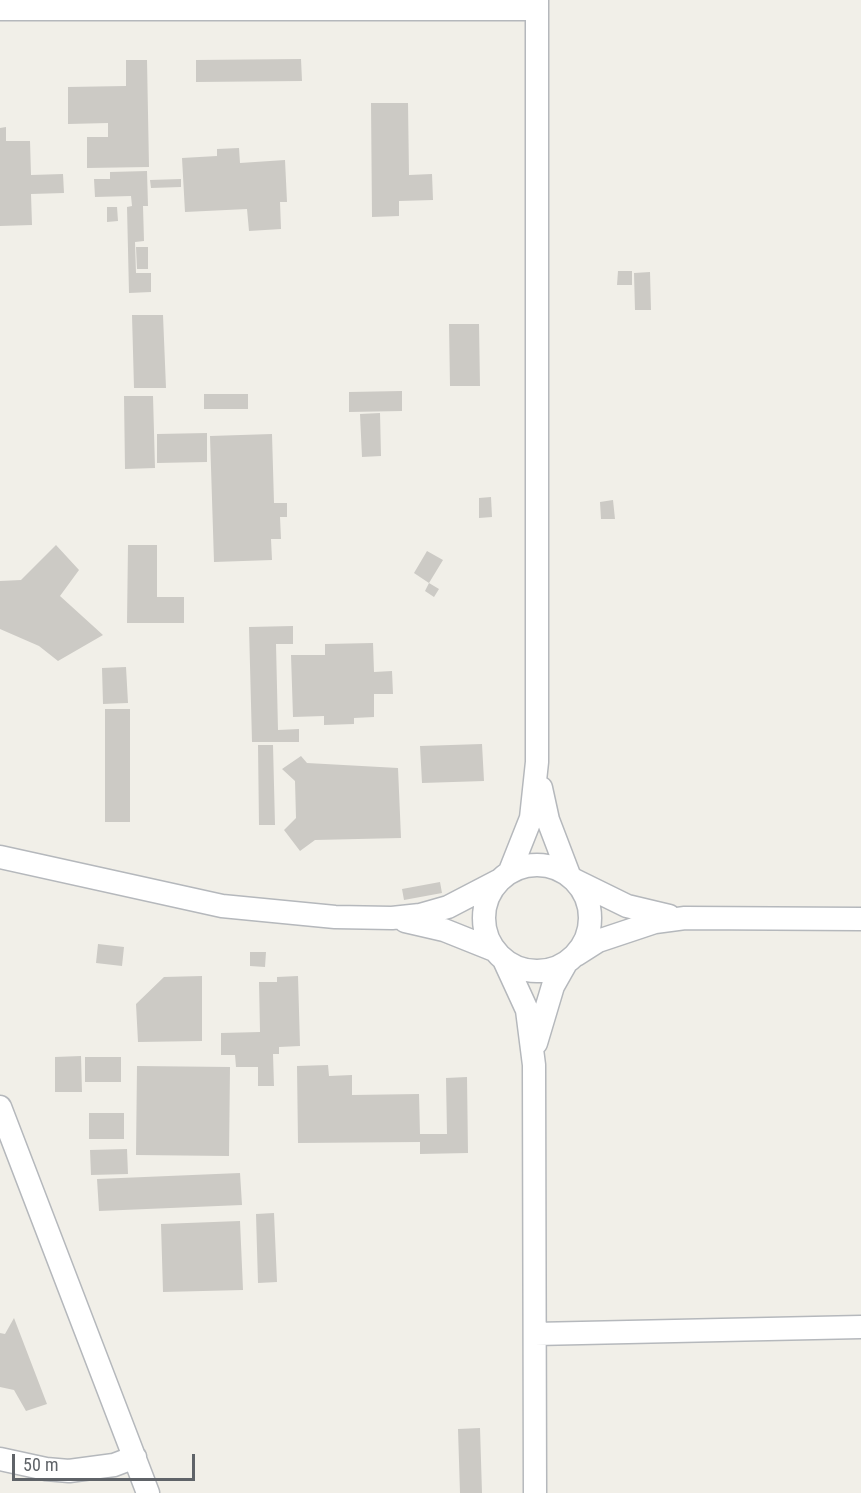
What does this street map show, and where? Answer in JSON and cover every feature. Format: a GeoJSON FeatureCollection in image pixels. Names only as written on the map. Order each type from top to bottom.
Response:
{"type":"FeatureCollection","features":[{"type":"Feature","properties":{"kind":"street"},"geometry":{"type":"LineString","coordinates":[[0,9],[192,5],[537,4],[537,762],[531,818],[504,876],[488,896],[483,915],[486,933],[527,1010],[534,1065],[535,1493]]}},
{"type":"Feature","properties":{"kind":"street"},"geometry":{"type":"LineString","coordinates":[[534,1065],[544,1012],[569,960],[583,944],[589,927],[589,910],[584,893],[571,877],[548,820],[537,762]]}},
{"type":"Feature","properties":{"kind":"street"},"geometry":{"type":"LineString","coordinates":[[0,857],[222,906],[290,914],[392,918],[420,915],[448,907],[504,876],[530,865],[550,866],[627,906],[685,918]]}},
{"type":"Feature","properties":{"kind":"street"},"geometry":{"type":"LineString","coordinates":[[392,918],[444,930],[499,955],[519,968],[535,971],[551,969],[598,941],[655,922],[685,918],[861,919]]}},
{"type":"Feature","properties":{"kind":"street"},"geometry":{"type":"LineString","coordinates":[[0,1107],[9,1157],[148,1493]]}},
{"type":"Feature","properties":{"kind":"street"},"geometry":{"type":"LineString","coordinates":[[535,1334],[861,1327]]}},
{"type":"Feature","properties":{"kind":"street"},"geometry":{"type":"LineString","coordinates":[[0,1459],[46,1469],[69,1471],[114,1465],[135,1457]]}},
{"type":"Feature","properties":{"kind":"building"},"geometry":{"type":"Polygon","coordinates":[[[301,59],[302,81],[196,82],[196,60],[301,59]]]}},
{"type":"Feature","properties":{"kind":"building"},"geometry":{"type":"Polygon","coordinates":[[[126,60],[147,60],[149,167],[87,168],[87,137],[108,137],[108,123],[68,124],[68,87],[126,86],[126,60]]]}},
{"type":"Feature","properties":{"kind":"building"},"geometry":{"type":"Polygon","coordinates":[[[371,103],[408,103],[409,175],[432,174],[433,200],[399,201],[399,216],[372,217],[371,103]]]}},
{"type":"Feature","properties":{"kind":"building"},"geometry":{"type":"Polygon","coordinates":[[[6,127],[6,141],[30,141],[31,175],[63,174],[64,193],[31,194],[32,225],[0,226],[0,128],[6,127]]]}},
{"type":"Feature","properties":{"kind":"building"},"geometry":{"type":"Polygon","coordinates":[[[239,148],[240,163],[285,160],[287,202],[280,202],[281,229],[249,231],[247,209],[185,212],[182,158],[217,156],[217,149],[239,148]]]}},
{"type":"Feature","properties":{"kind":"building"},"geometry":{"type":"Polygon","coordinates":[[[147,171],[148,206],[143,206],[144,241],[135,242],[136,273],[151,273],[151,292],[129,293],[127,207],[132,206],[131,196],[95,197],[94,179],[110,179],[110,172],[147,171]]]}},
{"type":"Feature","properties":{"kind":"building"},"geometry":{"type":"Polygon","coordinates":[[[181,179],[181,187],[151,188],[150,180],[181,179]]]}},
{"type":"Feature","properties":{"kind":"building"},"geometry":{"type":"Polygon","coordinates":[[[107,207],[117,207],[118,221],[107,222],[107,207]]]}},
{"type":"Feature","properties":{"kind":"building"},"geometry":{"type":"Polygon","coordinates":[[[136,247],[148,247],[148,269],[137,269],[136,247]]]}},
{"type":"Feature","properties":{"kind":"building"},"geometry":{"type":"Polygon","coordinates":[[[618,271],[632,271],[632,285],[617,285],[618,271]]]}},
{"type":"Feature","properties":{"kind":"building"},"geometry":{"type":"Polygon","coordinates":[[[650,272],[651,310],[635,310],[634,273],[650,272]]]}},
{"type":"Feature","properties":{"kind":"building"},"geometry":{"type":"Polygon","coordinates":[[[132,315],[163,315],[166,388],[134,388],[132,315]]]}},
{"type":"Feature","properties":{"kind":"building"},"geometry":{"type":"Polygon","coordinates":[[[449,324],[479,324],[480,386],[450,386],[449,324]]]}},
{"type":"Feature","properties":{"kind":"building"},"geometry":{"type":"Polygon","coordinates":[[[402,391],[402,411],[349,412],[349,392],[402,391]]]}},
{"type":"Feature","properties":{"kind":"building"},"geometry":{"type":"Polygon","coordinates":[[[204,394],[248,394],[248,409],[204,409],[204,394]]]}},
{"type":"Feature","properties":{"kind":"building"},"geometry":{"type":"Polygon","coordinates":[[[124,396],[153,396],[155,468],[125,469],[124,396]]]}},
{"type":"Feature","properties":{"kind":"building"},"geometry":{"type":"Polygon","coordinates":[[[380,413],[381,456],[362,457],[360,414],[380,413]]]}},
{"type":"Feature","properties":{"kind":"building"},"geometry":{"type":"Polygon","coordinates":[[[207,433],[207,462],[157,463],[157,434],[207,433]]]}},
{"type":"Feature","properties":{"kind":"building"},"geometry":{"type":"Polygon","coordinates":[[[272,434],[274,503],[287,503],[287,517],[280,517],[281,539],[271,539],[272,560],[214,562],[210,436],[272,434]]]}},
{"type":"Feature","properties":{"kind":"building"},"geometry":{"type":"Polygon","coordinates":[[[491,497],[492,517],[479,518],[479,498],[491,497]]]}},
{"type":"Feature","properties":{"kind":"building"},"geometry":{"type":"Polygon","coordinates":[[[613,500],[615,519],[601,519],[600,502],[613,500]]]}},
{"type":"Feature","properties":{"kind":"building"},"geometry":{"type":"Polygon","coordinates":[[[56,545],[79,570],[60,596],[103,635],[58,661],[39,646],[0,629],[0,581],[21,580],[56,545]]]}},
{"type":"Feature","properties":{"kind":"building"},"geometry":{"type":"Polygon","coordinates":[[[128,545],[157,545],[157,597],[184,597],[184,623],[127,623],[128,545]]]}},
{"type":"Feature","properties":{"kind":"building"},"geometry":{"type":"Polygon","coordinates":[[[427,551],[443,560],[429,583],[414,573],[427,551]]]}},
{"type":"Feature","properties":{"kind":"building"},"geometry":{"type":"Polygon","coordinates":[[[429,583],[439,589],[434,597],[425,591],[429,583]]]}},
{"type":"Feature","properties":{"kind":"building"},"geometry":{"type":"Polygon","coordinates":[[[293,626],[293,644],[276,644],[278,730],[299,729],[299,742],[252,742],[249,627],[293,626]]]}},
{"type":"Feature","properties":{"kind":"building"},"geometry":{"type":"Polygon","coordinates":[[[373,643],[374,672],[392,671],[393,694],[374,694],[374,717],[354,718],[354,724],[324,725],[324,716],[293,717],[291,655],[325,655],[325,644],[373,643]]]}},
{"type":"Feature","properties":{"kind":"building"},"geometry":{"type":"Polygon","coordinates":[[[126,667],[128,703],[103,704],[102,668],[126,667]]]}},
{"type":"Feature","properties":{"kind":"building"},"geometry":{"type":"Polygon","coordinates":[[[105,709],[130,709],[130,822],[105,822],[105,709]]]}},
{"type":"Feature","properties":{"kind":"building"},"geometry":{"type":"Polygon","coordinates":[[[482,744],[484,781],[422,783],[420,746],[482,744]]]}},
{"type":"Feature","properties":{"kind":"building"},"geometry":{"type":"Polygon","coordinates":[[[258,745],[273,745],[275,825],[259,825],[258,745]]]}},
{"type":"Feature","properties":{"kind":"building"},"geometry":{"type":"Polygon","coordinates":[[[301,756],[307,763],[398,768],[401,838],[315,840],[300,851],[284,830],[296,818],[295,781],[282,769],[301,756]]]}},
{"type":"Feature","properties":{"kind":"building"},"geometry":{"type":"Polygon","coordinates":[[[440,882],[442,893],[404,900],[402,889],[440,882]]]}},
{"type":"Feature","properties":{"kind":"building"},"geometry":{"type":"Polygon","coordinates":[[[98,944],[124,947],[122,966],[96,963],[98,944]]]}},
{"type":"Feature","properties":{"kind":"building"},"geometry":{"type":"Polygon","coordinates":[[[250,952],[266,952],[265,967],[250,966],[250,952]]]}},
{"type":"Feature","properties":{"kind":"building"},"geometry":{"type":"Polygon","coordinates":[[[202,976],[202,1041],[138,1042],[136,1004],[164,977],[202,976]]]}},
{"type":"Feature","properties":{"kind":"building"},"geometry":{"type":"Polygon","coordinates":[[[298,976],[300,1046],[279,1047],[279,1054],[273,1054],[274,1086],[258,1086],[258,1067],[236,1067],[235,1055],[221,1055],[221,1033],[260,1032],[259,982],[277,982],[277,977],[298,976]]]}},
{"type":"Feature","properties":{"kind":"building"},"geometry":{"type":"Polygon","coordinates":[[[81,1056],[82,1092],[55,1092],[55,1057],[81,1056]]]}},
{"type":"Feature","properties":{"kind":"building"},"geometry":{"type":"Polygon","coordinates":[[[85,1057],[121,1057],[121,1082],[85,1082],[85,1057]]]}},
{"type":"Feature","properties":{"kind":"building"},"geometry":{"type":"Polygon","coordinates":[[[328,1065],[329,1076],[352,1075],[352,1095],[419,1094],[420,1134],[447,1134],[446,1078],[467,1077],[468,1153],[420,1154],[420,1142],[298,1143],[297,1066],[328,1065]]]}},
{"type":"Feature","properties":{"kind":"building"},"geometry":{"type":"Polygon","coordinates":[[[137,1066],[230,1067],[229,1156],[136,1155],[137,1066]]]}},
{"type":"Feature","properties":{"kind":"building"},"geometry":{"type":"Polygon","coordinates":[[[89,1113],[124,1113],[124,1139],[89,1139],[89,1113]]]}},
{"type":"Feature","properties":{"kind":"building"},"geometry":{"type":"Polygon","coordinates":[[[127,1149],[128,1174],[91,1175],[90,1150],[127,1149]]]}},
{"type":"Feature","properties":{"kind":"building"},"geometry":{"type":"Polygon","coordinates":[[[240,1173],[242,1205],[99,1211],[97,1179],[240,1173]]]}},
{"type":"Feature","properties":{"kind":"building"},"geometry":{"type":"Polygon","coordinates":[[[274,1213],[277,1282],[258,1283],[256,1214],[274,1213]]]}},
{"type":"Feature","properties":{"kind":"building"},"geometry":{"type":"Polygon","coordinates":[[[240,1221],[243,1290],[163,1292],[161,1224],[240,1221]]]}},
{"type":"Feature","properties":{"kind":"building"},"geometry":{"type":"Polygon","coordinates":[[[14,1318],[47,1404],[26,1411],[14,1390],[0,1387],[0,1333],[5,1334],[14,1318]]]}},
{"type":"Feature","properties":{"kind":"building"},"geometry":{"type":"Polygon","coordinates":[[[480,1428],[482,1493],[460,1493],[458,1429],[480,1428]]]}}]}
